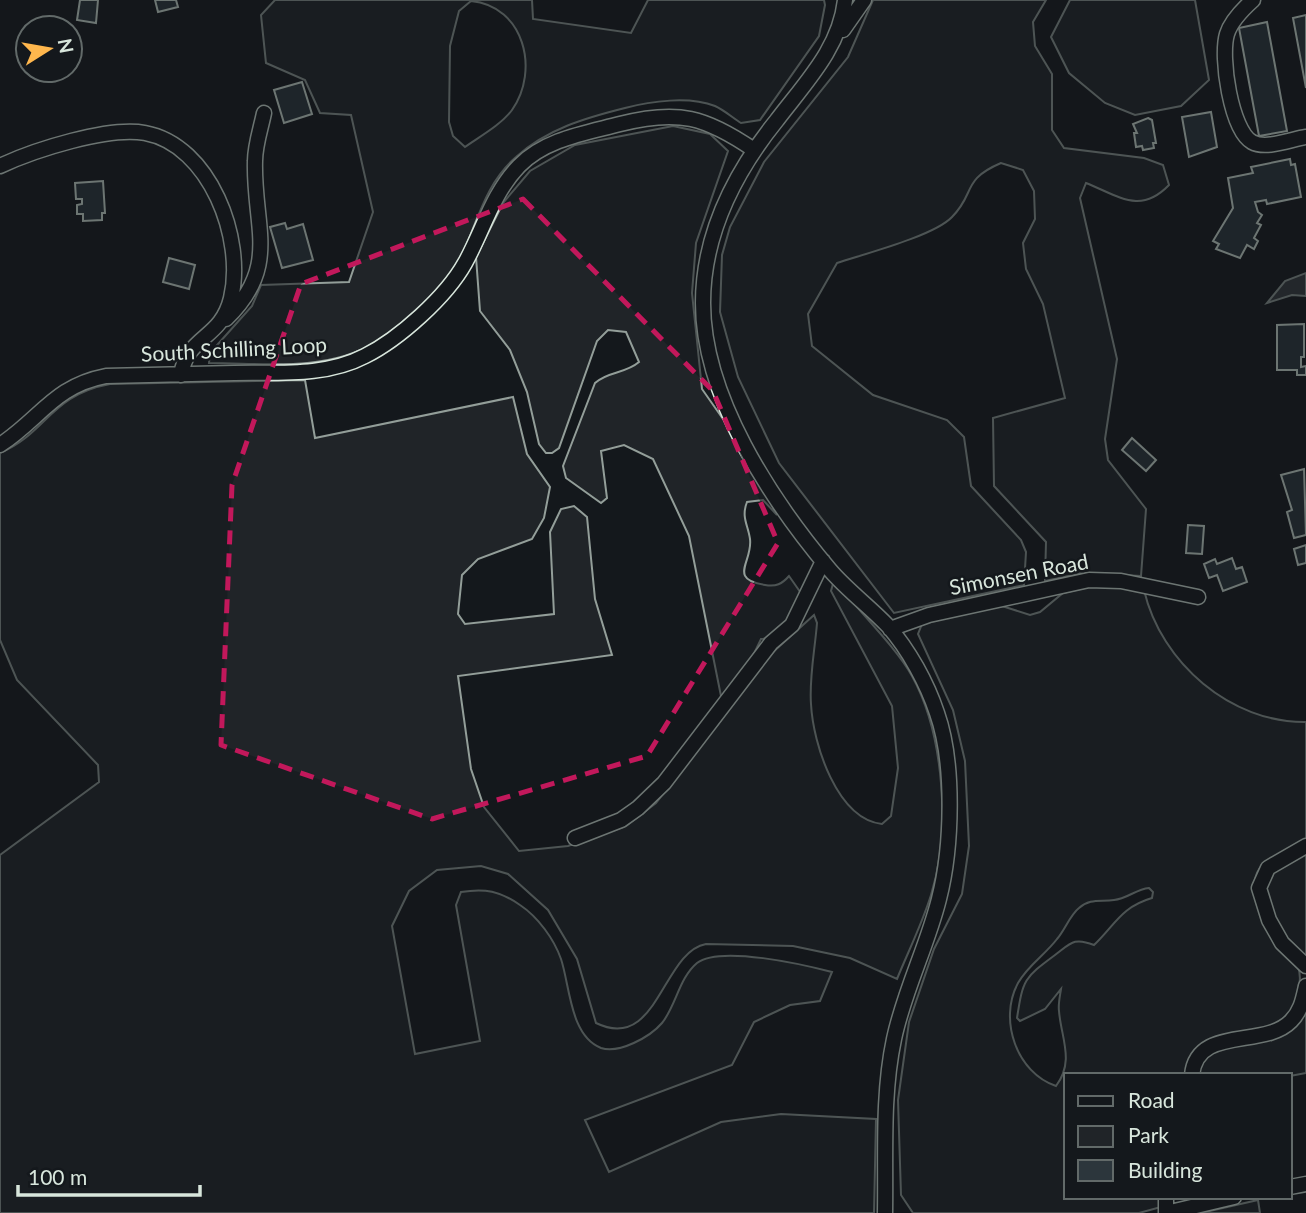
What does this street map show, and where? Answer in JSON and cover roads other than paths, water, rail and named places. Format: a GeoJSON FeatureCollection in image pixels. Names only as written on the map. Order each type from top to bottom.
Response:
{"type":"FeatureCollection","features":[{"type":"Feature","properties":{"kind":"street"},"geometry":{"type":"LineString","coordinates":[[825,57],[842,24],[845,0]]}},
{"type":"Feature","properties":{"kind":"street"},"geometry":{"type":"LineString","coordinates":[[864,0],[738,174],[711,242],[703,302],[706,343],[718,388],[747,447],[792,522],[823,561],[890,629],[922,677],[938,715],[945,757],[948,837],[939,900],[905,994],[893,1043],[887,1096],[885,1213]]}},
{"type":"Feature","properties":{"kind":"street"},"geometry":{"type":"LineString","coordinates":[[1253,0],[1239,13],[1227,34],[1226,58],[1236,121],[1252,142],[1262,145],[1306,137]]}},
{"type":"Feature","properties":{"kind":"street"},"geometry":{"type":"LineString","coordinates":[[181,374],[184,358],[191,347],[211,335],[251,292],[262,243],[255,158],[264,113]]}},
{"type":"Feature","properties":{"kind":"street","name":"South Schilling Loop"},"geometry":{"type":"LineString","coordinates":[[0,445],[59,394],[88,379],[310,372],[363,357],[386,344],[454,281],[491,205],[520,165],[545,147],[570,136],[647,117],[672,115],[721,127],[754,150]]}},
{"type":"Feature","properties":{"kind":"street"},"geometry":{"type":"LineString","coordinates":[[0,166],[62,144],[118,132],[145,132],[172,143],[194,163],[209,182],[222,209],[230,236],[234,267],[232,297],[222,322]]}},
{"type":"Feature","properties":{"kind":"street"},"geometry":{"type":"LineString","coordinates":[[575,838],[621,820],[664,783],[771,643],[792,625],[823,561]]}},
{"type":"Feature","properties":{"kind":"street","name":"Simonsen Road"},"geometry":{"type":"LineString","coordinates":[[890,629],[929,615],[1089,580],[1121,580],[1198,597]]}},
{"type":"Feature","properties":{"kind":"street"},"geometry":{"type":"LineString","coordinates":[[1306,846],[1268,868],[1259,888],[1269,920],[1282,943],[1306,966]]}},
{"type":"Feature","properties":{"kind":"street"},"geometry":{"type":"LineString","coordinates":[[1192,1073],[1193,1065],[1203,1051],[1216,1043],[1266,1035],[1282,1029],[1300,1008],[1306,986]]}},
{"type":"Feature","properties":{"kind":"street"},"geometry":{"type":"LineString","coordinates":[[1166,1213],[1226,1199]]}}]}
